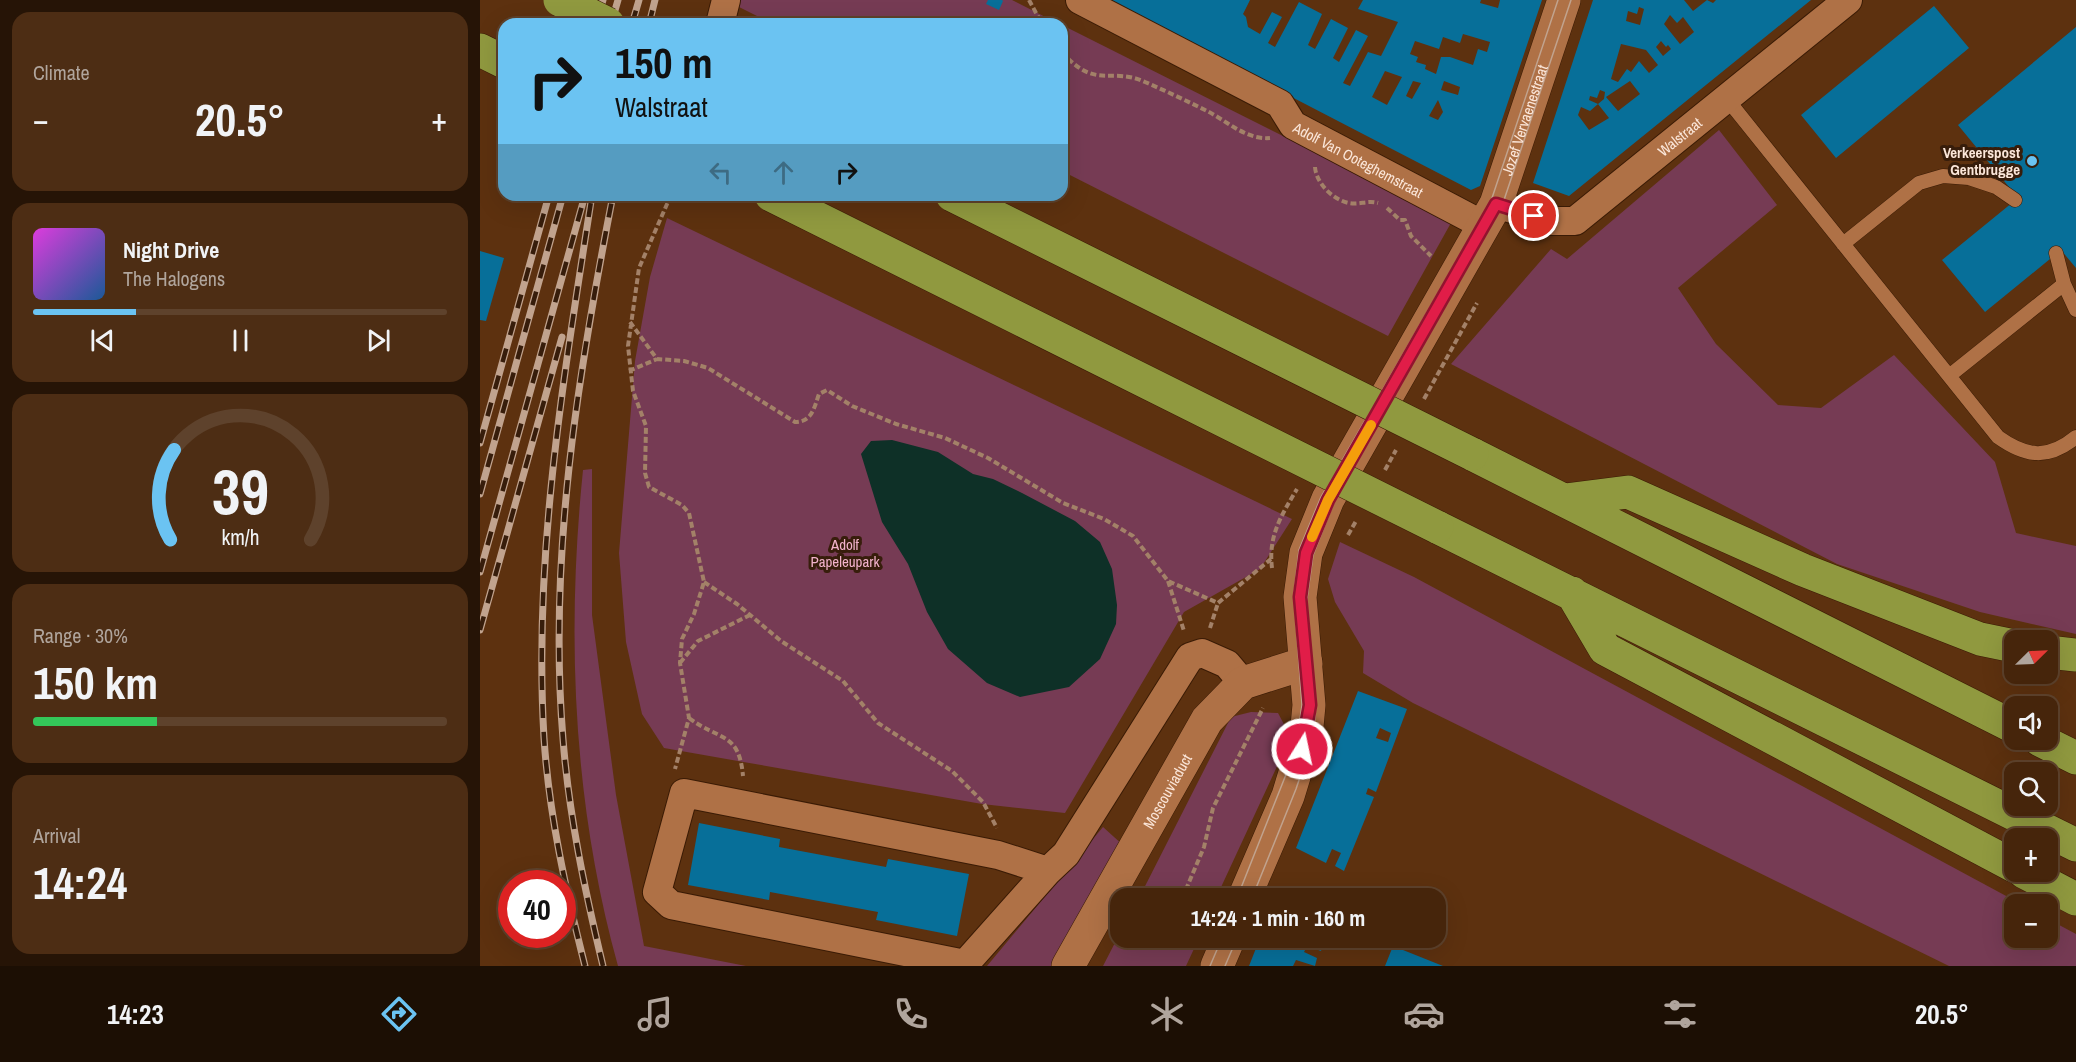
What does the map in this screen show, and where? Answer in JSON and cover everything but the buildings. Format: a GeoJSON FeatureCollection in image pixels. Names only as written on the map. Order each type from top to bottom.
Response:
{"type":"FeatureCollection","features":[{"type":"Feature","properties":{"kind":"highway"},"geometry":{"type":"LineString","coordinates":[[560,0],[596,18]]}},
{"type":"Feature","properties":{"kind":"highway"},"geometry":{"type":"LineString","coordinates":[[480,50],[498,59]]}},
{"type":"Feature","properties":{"kind":"highway"},"geometry":{"type":"LineString","coordinates":[[783,201],[2076,845]]}},
{"type":"Feature","properties":{"kind":"highway"},"geometry":{"type":"LineString","coordinates":[[964,201],[1565,500],[2004,722]]}},
{"type":"Feature","properties":{"kind":"highway"},"geometry":{"type":"LineString","coordinates":[[1565,500],[1628,492],[1814,574],[1980,639],[2004,644]]}},
{"type":"Feature","properties":{"kind":"highway"},"geometry":{"type":"LineString","coordinates":[[1572,593],[1605,649],[2004,861]]}},
{"type":"Feature","properties":{"kind":"highway"},"geometry":{"type":"LineString","coordinates":[[2058,653],[2076,656]]}},
{"type":"Feature","properties":{"kind":"highway"},"geometry":{"type":"LineString","coordinates":[[2058,749],[2076,758]]}},
{"type":"Feature","properties":{"kind":"highway"},"geometry":{"type":"LineString","coordinates":[[2043,882],[2076,899]]}},
{"type":"Feature","properties":{"kind":"street"},"geometry":{"type":"LineString","coordinates":[[722,18],[726,0]]}},
{"type":"Feature","properties":{"kind":"street","name":"Adolf Van Ooteghemstraat"},"geometry":{"type":"LineString","coordinates":[[1080,0],[1280,104],[1293,125],[1321,140],[1491,215]]}},
{"type":"Feature","properties":{"kind":"street","name":"Jozef Vervaenestraat"},"geometry":{"type":"LineString","coordinates":[[1248,888],[1288,796],[1299,761],[1310,705],[1300,597],[1306,553],[1328,500],[1491,215],[1564,0]]}},
{"type":"Feature","properties":{"kind":"street","name":"Walstraat"},"geometry":{"type":"LineString","coordinates":[[1491,215],[1575,221],[1848,0]]}},
{"type":"Feature","properties":{"kind":"street"},"geometry":{"type":"LineString","coordinates":[[1048,871],[998,855],[684,793],[657,892],[671,904],[964,965],[1066,854],[1190,657],[1202,653],[1227,664],[1254,693]]}},
{"type":"Feature","properties":{"kind":"street","name":"Moscouviaduct"},"geometry":{"type":"LineString","coordinates":[[1068,966],[1207,720],[1306,663]]}},
{"type":"Feature","properties":{"kind":"street"},"geometry":{"type":"LineString","coordinates":[[1217,966],[1225,948]]}},
{"type":"Feature","properties":{"kind":"lane"},"geometry":{"type":"LineString","coordinates":[[1726,99],[1998,437],[2017,450],[2042,454],[2066,445],[2076,437]]}},
{"type":"Feature","properties":{"kind":"lane"},"geometry":{"type":"LineString","coordinates":[[1843,244],[1919,183],[1943,176],[1969,178],[1996,187],[2015,200]]}},
{"type":"Feature","properties":{"kind":"lane"},"geometry":{"type":"LineString","coordinates":[[2056,253],[2064,284],[2076,310]]}},
{"type":"Feature","properties":{"kind":"lane"},"geometry":{"type":"LineString","coordinates":[[1949,376],[2064,284]]}},
{"type":"Feature","properties":{"kind":"path"},"geometry":{"type":"LineString","coordinates":[[1029,0],[1039,18]]}},
{"type":"Feature","properties":{"kind":"path"},"geometry":{"type":"LineString","coordinates":[[1068,59],[1092,76],[1142,80],[1260,139],[1283,136],[1293,125]]}},
{"type":"Feature","properties":{"kind":"path"},"geometry":{"type":"LineString","coordinates":[[1321,140],[1314,170],[1327,190],[1337,199],[1350,203],[1373,202],[1383,205],[1400,220],[1405,220],[1411,236],[1434,259],[1459,271]]}},
{"type":"Feature","properties":{"kind":"path"},"geometry":{"type":"LineString","coordinates":[[668,201],[639,268],[630,322],[629,370],[633,391],[646,426],[645,473],[649,487],[657,494],[682,505],[689,513],[704,582],[694,614],[682,639],[680,663],[689,718],[676,758],[673,780],[684,793]]}},
{"type":"Feature","properties":{"kind":"path"},"geometry":{"type":"LineString","coordinates":[[630,322],[657,359]]}},
{"type":"Feature","properties":{"kind":"path"},"geometry":{"type":"LineString","coordinates":[[629,370],[657,359],[684,361],[708,368],[795,422],[804,422],[811,416],[819,394],[827,390],[852,406],[896,424],[945,438],[988,458],[1063,503],[1104,519],[1133,536],[1168,581],[1179,609],[1190,657]]}},
{"type":"Feature","properties":{"kind":"path"},"geometry":{"type":"LineString","coordinates":[[1168,581],[1218,603],[1278,552],[1299,550],[1306,553]]}},
{"type":"Feature","properties":{"kind":"path"},"geometry":{"type":"LineString","coordinates":[[704,582],[781,641],[843,681],[878,723],[952,771],[983,802],[1001,836],[998,855]]}},
{"type":"Feature","properties":{"kind":"path"},"geometry":{"type":"LineString","coordinates":[[680,663],[698,641],[750,615]]}},
{"type":"Feature","properties":{"kind":"path"},"geometry":{"type":"LineString","coordinates":[[1187,888],[1204,847],[1213,808],[1254,693]]}},
{"type":"Feature","properties":{"kind":"path"},"geometry":{"type":"LineString","coordinates":[[689,718],[730,741],[741,754],[745,805]]}},
{"type":"Feature","properties":{"kind":"green space"},"geometry":{"type":"Polygon","coordinates":[[[739,0],[1012,0],[1047,18],[761,18],[737,6],[739,0]]]}},
{"type":"Feature","properties":{"kind":"green space"},"geometry":{"type":"Polygon","coordinates":[[[1068,28],[1452,221],[1388,336],[1068,174],[1068,28]]]}},
{"type":"Feature","properties":{"kind":"green space"},"geometry":{"type":"Polygon","coordinates":[[[1719,130],[1777,205],[1678,288],[1716,344],[1778,405],[1821,408],[1894,355],[1995,462],[2016,533],[2076,546],[2076,634],[1980,612],[1837,564],[1451,364],[1551,249],[1567,259],[1719,130]]]}},
{"type":"Feature","properties":{"kind":"green space","name":"Adolf Papeleupark"},"geometry":{"type":"Polygon","coordinates":[[[667,218],[1292,519],[1260,569],[1184,612],[1065,813],[982,804],[664,748],[642,714],[626,642],[619,553],[635,361],[650,277],[667,218]]]}},
{"type":"Feature","properties":{"kind":"green space"},"geometry":{"type":"Polygon","coordinates":[[[592,469],[592,615],[616,795],[644,946],[746,966],[618,966],[591,844],[577,720],[575,595],[578,532],[583,470],[592,469]]]}},
{"type":"Feature","properties":{"kind":"green space"},"geometry":{"type":"Polygon","coordinates":[[[1340,542],[1414,577],[2004,895],[2004,948],[2058,948],[2058,924],[2076,934],[2076,966],[1949,966],[1413,703],[1363,673],[1364,651],[1335,602],[1328,579],[1340,542]]]}},
{"type":"Feature","properties":{"kind":"green space"},"geometry":{"type":"Polygon","coordinates":[[[1251,712],[1278,713],[1287,730],[1280,760],[1221,888],[1144,888],[1231,717],[1251,712]]]}},
{"type":"Feature","properties":{"kind":"green space"},"geometry":{"type":"Polygon","coordinates":[[[1103,827],[1124,846],[1052,966],[987,966],[1103,827]]]}},
{"type":"Feature","properties":{"kind":"green space"},"geometry":{"type":"Polygon","coordinates":[[[1112,948],[1194,948],[1186,966],[1103,966],[1112,948]]]}},
{"type":"Feature","properties":{"kind":"water"},"geometry":{"type":"Polygon","coordinates":[[[892,440],[938,452],[973,474],[993,479],[1022,493],[1075,521],[1100,542],[1112,569],[1117,605],[1116,624],[1100,659],[1069,687],[1020,697],[987,683],[948,649],[927,612],[908,564],[882,522],[861,454],[871,441],[892,440]]]}},
{"type":"Feature","properties":{"kind":"tram line"},"geometry":{"type":"LineString","coordinates":[[1241,888],[1287,772],[1298,733],[1302,705],[1294,594],[1299,550],[1321,497],[1491,201],[1558,0]]}},
{"type":"Feature","properties":{"kind":"tram line"},"geometry":{"type":"LineString","coordinates":[[1256,888],[1296,789],[1313,739],[1316,703],[1306,606],[1313,555],[1334,502],[1502,206],[1571,0]]}},
{"type":"Feature","properties":{"kind":"tram line"},"geometry":{"type":"LineString","coordinates":[[1210,966],[1218,948]]}},
{"type":"Feature","properties":{"kind":"tram line"},"geometry":{"type":"LineString","coordinates":[[1225,966],[1233,948]]}},
{"type":"Feature","properties":{"kind":"railway"},"geometry":{"type":"LineString","coordinates":[[598,18],[603,0]]}},
{"type":"Feature","properties":{"kind":"railway"},"geometry":{"type":"LineString","coordinates":[[613,18],[618,0]]}},
{"type":"Feature","properties":{"kind":"railway"},"geometry":{"type":"LineString","coordinates":[[634,18],[639,0]]}},
{"type":"Feature","properties":{"kind":"railway"},"geometry":{"type":"LineString","coordinates":[[650,18],[655,0]]}},
{"type":"Feature","properties":{"kind":"railway"},"geometry":{"type":"LineString","coordinates":[[480,443],[547,201]]}},
{"type":"Feature","properties":{"kind":"railway"},"geometry":{"type":"LineString","coordinates":[[480,494],[561,201]]}},
{"type":"Feature","properties":{"kind":"railway"},"geometry":{"type":"LineString","coordinates":[[480,572],[583,201]]}},
{"type":"Feature","properties":{"kind":"railway"},"geometry":{"type":"LineString","coordinates":[[585,966],[554,824],[546,767],[542,669],[543,601],[553,465],[591,201]]}},
{"type":"Feature","properties":{"kind":"railway"},"geometry":{"type":"LineString","coordinates":[[603,966],[578,853],[569,796],[559,670],[563,534],[569,466],[588,330],[612,201]]}},
{"type":"Feature","properties":{"kind":"railway"},"geometry":{"type":"LineString","coordinates":[[480,630],[562,337]]}},
{"type":"Feature","properties":{"kind":"slow traffic"},"geometry":{"type":"LineString","coordinates":[[1312,537],[1328,500],[1371,425]]}},
{"type":"Feature","properties":{"kind":"place","name":"Verkeerspost Gentbrugge"},"geometry":{"type":"Point","coordinates":[2032,161]}},
{"type":"Feature","properties":{"kind":"route"},"geometry":{"type":"LineString","coordinates":[[1302,749],[1310,705],[1300,597],[1306,553],[1328,500],[1496,204],[1534,216]]}}]}
